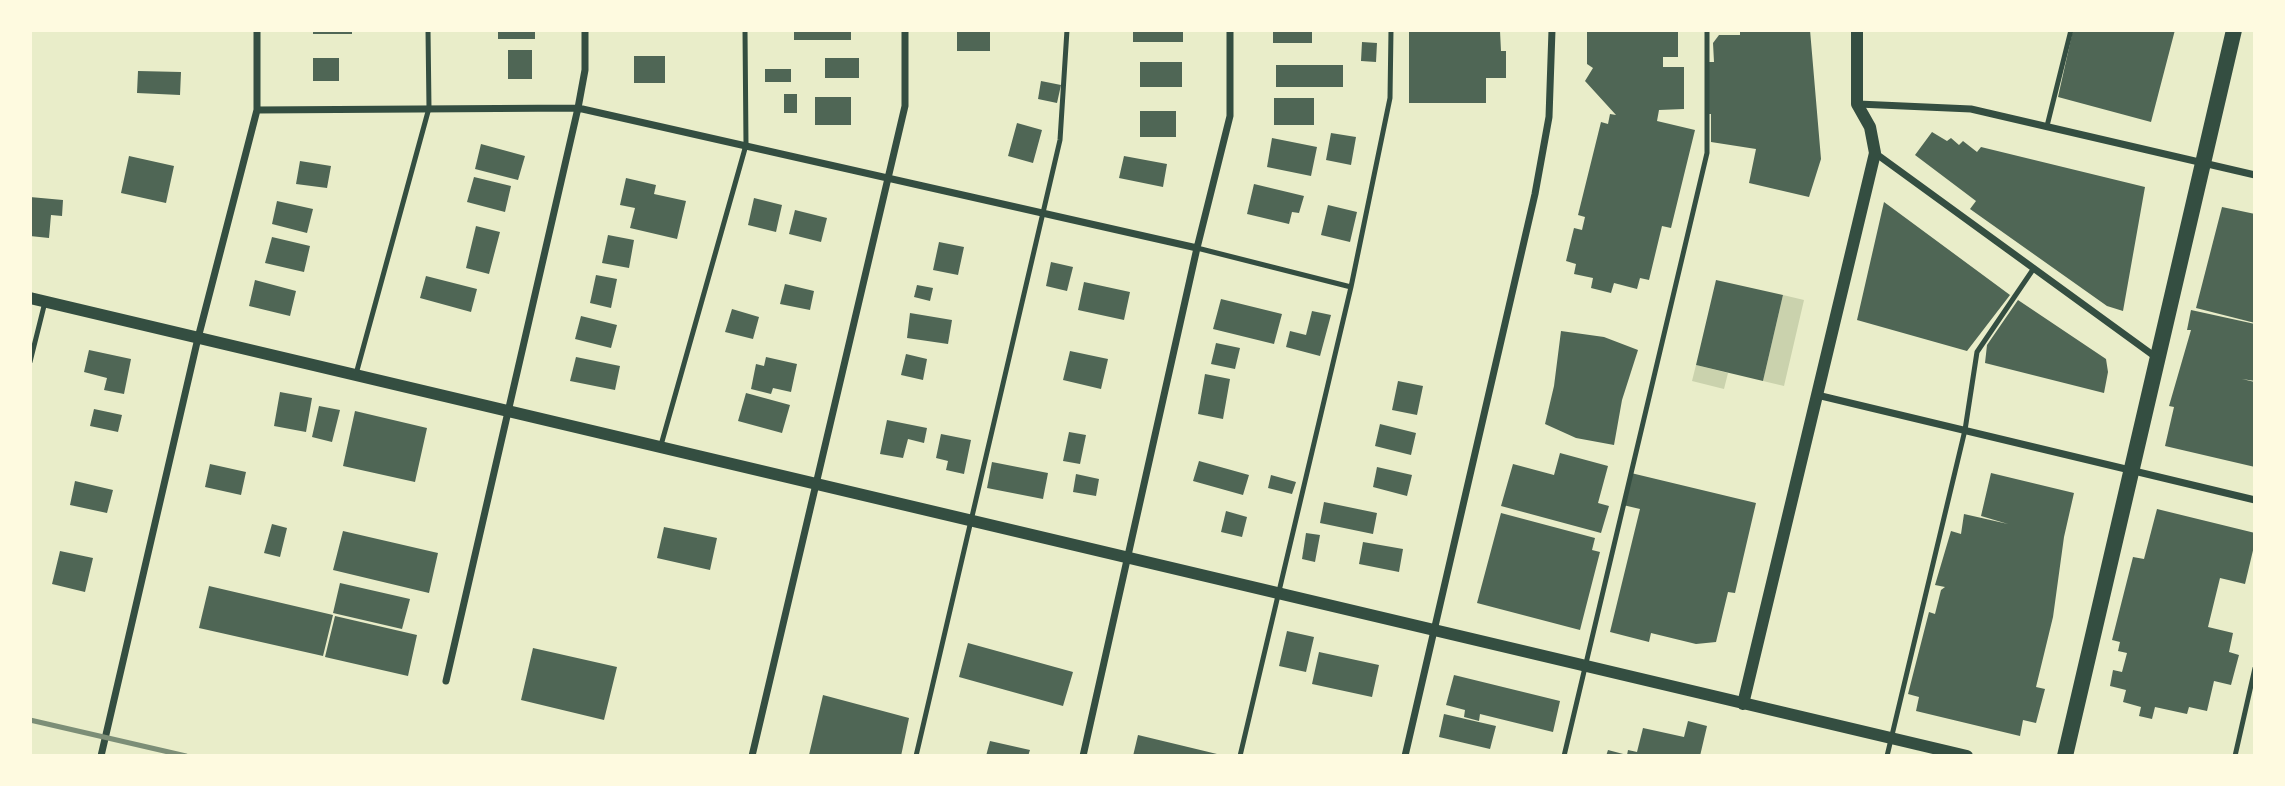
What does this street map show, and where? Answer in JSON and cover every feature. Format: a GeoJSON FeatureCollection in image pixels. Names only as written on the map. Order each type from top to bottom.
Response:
{"type":"FeatureCollection","features":[{"type":"Feature","properties":{"kind":"main road"},"geometry":{"type":"LineString","coordinates":[[2065,756],[2234,30]]}},
{"type":"Feature","properties":{"kind":"street"},"geometry":{"type":"LineString","coordinates":[[101,756],[198,338],[257,110],[257,30]]}},
{"type":"Feature","properties":{"kind":"street"},"geometry":{"type":"LineString","coordinates":[[446,681],[578,108],[585,70],[585,30]]}},
{"type":"Feature","properties":{"kind":"street"},"geometry":{"type":"LineString","coordinates":[[752,756],[905,106],[905,30]]}},
{"type":"Feature","properties":{"kind":"street"},"geometry":{"type":"LineString","coordinates":[[1083,756],[1197,248],[1230,116],[1230,30]]}},
{"type":"Feature","properties":{"kind":"street"},"geometry":{"type":"LineString","coordinates":[[1405,756],[1535,194],[1549,117],[1552,30]]}},
{"type":"Feature","properties":{"kind":"street"},"geometry":{"type":"LineString","coordinates":[[1743,704],[1875,153],[1870,127],[1857,104],[1857,30]]}},
{"type":"Feature","properties":{"kind":"street"},"geometry":{"type":"LineString","coordinates":[[1857,104],[1971,109],[2255,175]]}},
{"type":"Feature","properties":{"kind":"street"},"geometry":{"type":"LineString","coordinates":[[257,110],[578,108],[1197,248]]}},
{"type":"Feature","properties":{"kind":"street"},"geometry":{"type":"LineString","coordinates":[[1875,153],[2157,359]]}},
{"type":"Feature","properties":{"kind":"street"},"geometry":{"type":"LineString","coordinates":[[30,298],[1967,756]]}},
{"type":"Feature","properties":{"kind":"street"},"geometry":{"type":"LineString","coordinates":[[1817,395],[2255,500]]}},
{"type":"Feature","properties":{"kind":"lane"},"geometry":{"type":"LineString","coordinates":[[356,375],[429,108],[428,30]]}},
{"type":"Feature","properties":{"kind":"lane"},"geometry":{"type":"LineString","coordinates":[[660,447],[746,145],[745,30]]}},
{"type":"Feature","properties":{"kind":"lane"},"geometry":{"type":"LineString","coordinates":[[916,756],[1060,140],[1068,30]]}},
{"type":"Feature","properties":{"kind":"lane"},"geometry":{"type":"LineString","coordinates":[[1240,756],[1351,287],[1390,99],[1391,30]]}},
{"type":"Feature","properties":{"kind":"lane"},"geometry":{"type":"LineString","coordinates":[[1564,756],[1707,153],[1707,30]]}},
{"type":"Feature","properties":{"kind":"lane"},"geometry":{"type":"LineString","coordinates":[[2047,126],[2071,30]]}},
{"type":"Feature","properties":{"kind":"lane"},"geometry":{"type":"LineString","coordinates":[[1197,248],[1351,287]]}},
{"type":"Feature","properties":{"kind":"lane"},"geometry":{"type":"LineString","coordinates":[[1886,756],[1965,430],[1978,352],[2034,268]]}},
{"type":"Feature","properties":{"kind":"lane"},"geometry":{"type":"LineString","coordinates":[[30,362],[45,302]]}},
{"type":"Feature","properties":{"kind":"lane"},"geometry":{"type":"LineString","coordinates":[[2235,756],[2255,668]]}},
{"type":"Feature","properties":{"kind":"green space"},"geometry":{"type":"Polygon","coordinates":[[[1783,295],[1804,300],[1784,386],[1763,381],[1783,295]]]}},
{"type":"Feature","properties":{"kind":"green space"},"geometry":{"type":"Polygon","coordinates":[[[1696,365],[1728,373],[1724,389],[1692,381],[1696,365]]]}},
{"type":"Feature","properties":{"kind":"building"},"geometry":{"type":"Polygon","coordinates":[[[313,30],[352,30],[352,34],[313,34],[313,30]]]}},
{"type":"Feature","properties":{"kind":"building"},"geometry":{"type":"Polygon","coordinates":[[[498,30],[535,30],[535,39],[498,39],[498,30]]]}},
{"type":"Feature","properties":{"kind":"building"},"geometry":{"type":"Polygon","coordinates":[[[794,30],[851,30],[851,40],[794,40],[794,30]]]}},
{"type":"Feature","properties":{"kind":"building"},"geometry":{"type":"Polygon","coordinates":[[[957,30],[990,30],[990,51],[957,51],[957,30]]]}},
{"type":"Feature","properties":{"kind":"building"},"geometry":{"type":"Polygon","coordinates":[[[1133,30],[1183,30],[1183,42],[1133,42],[1133,30]]]}},
{"type":"Feature","properties":{"kind":"building"},"geometry":{"type":"Polygon","coordinates":[[[1273,30],[1312,30],[1312,43],[1273,43],[1273,30]]]}},
{"type":"Feature","properties":{"kind":"building"},"geometry":{"type":"Polygon","coordinates":[[[1409,30],[1500,31],[1501,51],[1506,51],[1506,78],[1486,78],[1486,103],[1409,103],[1409,30]]]}},
{"type":"Feature","properties":{"kind":"building"},"geometry":{"type":"Polygon","coordinates":[[[1587,30],[1678,30],[1678,57],[1663,57],[1663,67],[1684,67],[1684,109],[1659,110],[1657,121],[1695,130],[1671,228],[1662,226],[1649,280],[1640,278],[1637,289],[1614,283],[1611,293],[1591,288],[1593,278],[1574,274],[1576,264],[1566,261],[1574,228],[1582,230],[1585,217],[1578,215],[1601,122],[1608,124],[1610,114],[1616,115],[1585,81],[1593,68],[1587,64],[1587,30]]]}},
{"type":"Feature","properties":{"kind":"building"},"geometry":{"type":"Polygon","coordinates":[[[1740,30],[1810,30],[1821,159],[1809,197],[1749,183],[1756,149],[1711,142],[1711,114],[1707,114],[1707,62],[1714,62],[1713,43],[1719,35],[1740,35],[1740,30]]]}},
{"type":"Feature","properties":{"kind":"building"},"geometry":{"type":"Polygon","coordinates":[[[2073,30],[2175,30],[2151,122],[2058,97],[2073,30]]]}},
{"type":"Feature","properties":{"kind":"building"},"geometry":{"type":"Polygon","coordinates":[[[1362,42],[1377,43],[1376,62],[1361,61],[1362,42]]]}},
{"type":"Feature","properties":{"kind":"building"},"geometry":{"type":"Polygon","coordinates":[[[508,50],[532,50],[532,79],[508,79],[508,50]]]}},
{"type":"Feature","properties":{"kind":"building"},"geometry":{"type":"Polygon","coordinates":[[[634,56],[665,56],[665,83],[634,83],[634,56]]]}},
{"type":"Feature","properties":{"kind":"building"},"geometry":{"type":"Polygon","coordinates":[[[313,58],[339,58],[339,81],[313,81],[313,58]]]}},
{"type":"Feature","properties":{"kind":"building"},"geometry":{"type":"Polygon","coordinates":[[[825,58],[859,58],[859,78],[825,78],[825,58]]]}},
{"type":"Feature","properties":{"kind":"building"},"geometry":{"type":"Polygon","coordinates":[[[1140,62],[1182,62],[1182,87],[1140,87],[1140,62]]]}},
{"type":"Feature","properties":{"kind":"building"},"geometry":{"type":"Polygon","coordinates":[[[1276,65],[1343,65],[1343,87],[1276,87],[1276,65]]]}},
{"type":"Feature","properties":{"kind":"building"},"geometry":{"type":"Polygon","coordinates":[[[765,69],[791,69],[791,82],[765,82],[765,69]]]}},
{"type":"Feature","properties":{"kind":"building"},"geometry":{"type":"Polygon","coordinates":[[[138,71],[181,72],[180,95],[137,93],[138,71]]]}},
{"type":"Feature","properties":{"kind":"building"},"geometry":{"type":"Polygon","coordinates":[[[1041,81],[1061,85],[1057,103],[1038,99],[1041,81]]]}},
{"type":"Feature","properties":{"kind":"building"},"geometry":{"type":"Polygon","coordinates":[[[784,94],[797,94],[797,113],[784,113],[784,94]]]}},
{"type":"Feature","properties":{"kind":"building"},"geometry":{"type":"Polygon","coordinates":[[[815,97],[851,97],[851,125],[815,125],[815,97]]]}},
{"type":"Feature","properties":{"kind":"building"},"geometry":{"type":"Polygon","coordinates":[[[1274,98],[1314,98],[1314,125],[1274,125],[1274,98]]]}},
{"type":"Feature","properties":{"kind":"building"},"geometry":{"type":"Polygon","coordinates":[[[1140,111],[1176,111],[1176,137],[1140,137],[1140,111]]]}},
{"type":"Feature","properties":{"kind":"building"},"geometry":{"type":"Polygon","coordinates":[[[1017,123],[1042,130],[1033,163],[1008,156],[1017,123]]]}},
{"type":"Feature","properties":{"kind":"building"},"geometry":{"type":"Polygon","coordinates":[[[1932,132],[1947,141],[1951,138],[1959,145],[1963,141],[1977,152],[1981,147],[2145,187],[2123,311],[2107,306],[1970,209],[1976,201],[1915,155],[1932,132]]]}},
{"type":"Feature","properties":{"kind":"building"},"geometry":{"type":"Polygon","coordinates":[[[1331,133],[1356,137],[1351,165],[1326,160],[1331,133]]]}},
{"type":"Feature","properties":{"kind":"building"},"geometry":{"type":"Polygon","coordinates":[[[1272,138],[1317,147],[1311,176],[1267,167],[1272,138]]]}},
{"type":"Feature","properties":{"kind":"building"},"geometry":{"type":"Polygon","coordinates":[[[481,144],[525,156],[518,180],[475,169],[481,144]]]}},
{"type":"Feature","properties":{"kind":"building"},"geometry":{"type":"Polygon","coordinates":[[[129,156],[174,166],[166,203],[121,193],[129,156]]]}},
{"type":"Feature","properties":{"kind":"building"},"geometry":{"type":"Polygon","coordinates":[[[1124,156],[1167,164],[1163,187],[1119,178],[1124,156]]]}},
{"type":"Feature","properties":{"kind":"building"},"geometry":{"type":"Polygon","coordinates":[[[300,161],[331,166],[327,188],[296,184],[300,161]]]}},
{"type":"Feature","properties":{"kind":"building"},"geometry":{"type":"Polygon","coordinates":[[[474,177],[511,186],[505,212],[467,202],[474,177]]]}},
{"type":"Feature","properties":{"kind":"building"},"geometry":{"type":"Polygon","coordinates":[[[626,178],[656,185],[654,194],[686,201],[677,239],[630,228],[635,208],[620,205],[626,178]]]}},
{"type":"Feature","properties":{"kind":"building"},"geometry":{"type":"Polygon","coordinates":[[[1254,184],[1304,196],[1299,213],[1292,212],[1289,224],[1247,214],[1254,184]]]}},
{"type":"Feature","properties":{"kind":"building"},"geometry":{"type":"Polygon","coordinates":[[[30,197],[63,200],[62,216],[51,215],[49,238],[30,236],[30,197]]]}},
{"type":"Feature","properties":{"kind":"building"},"geometry":{"type":"Polygon","coordinates":[[[754,198],[782,205],[776,232],[748,225],[754,198]]]}},
{"type":"Feature","properties":{"kind":"building"},"geometry":{"type":"Polygon","coordinates":[[[277,201],[313,209],[307,233],[272,224],[277,201]]]}},
{"type":"Feature","properties":{"kind":"building"},"geometry":{"type":"Polygon","coordinates":[[[1884,202],[2010,295],[1967,351],[1857,320],[1884,202]]]}},
{"type":"Feature","properties":{"kind":"building"},"geometry":{"type":"Polygon","coordinates":[[[1328,205],[1357,212],[1350,242],[1321,235],[1328,205]]]}},
{"type":"Feature","properties":{"kind":"building"},"geometry":{"type":"Polygon","coordinates":[[[2222,207],[2255,214],[2255,323],[2196,308],[2222,207]]]}},
{"type":"Feature","properties":{"kind":"building"},"geometry":{"type":"Polygon","coordinates":[[[795,210],[827,218],[821,242],[789,234],[795,210]]]}},
{"type":"Feature","properties":{"kind":"building"},"geometry":{"type":"Polygon","coordinates":[[[476,226],[500,232],[489,274],[466,268],[476,226]]]}},
{"type":"Feature","properties":{"kind":"building"},"geometry":{"type":"Polygon","coordinates":[[[608,235],[634,240],[629,268],[602,263],[608,235]]]}},
{"type":"Feature","properties":{"kind":"building"},"geometry":{"type":"Polygon","coordinates":[[[272,237],[310,246],[304,272],[265,263],[272,237]]]}},
{"type":"Feature","properties":{"kind":"building"},"geometry":{"type":"Polygon","coordinates":[[[939,242],[964,247],[958,275],[933,270],[939,242]]]}},
{"type":"Feature","properties":{"kind":"building"},"geometry":{"type":"Polygon","coordinates":[[[1051,262],[1073,267],[1067,291],[1046,286],[1051,262]]]}},
{"type":"Feature","properties":{"kind":"building"},"geometry":{"type":"Polygon","coordinates":[[[596,275],[617,279],[611,308],[590,303],[596,275]]]}},
{"type":"Feature","properties":{"kind":"building"},"geometry":{"type":"Polygon","coordinates":[[[426,276],[477,289],[471,312],[420,298],[426,276]]]}},
{"type":"Feature","properties":{"kind":"building"},"geometry":{"type":"Polygon","coordinates":[[[255,280],[296,291],[290,316],[249,306],[255,280]]]}},
{"type":"Feature","properties":{"kind":"building"},"geometry":{"type":"Polygon","coordinates":[[[1716,280],[1783,295],[1763,381],[1696,365],[1716,280]]]}},
{"type":"Feature","properties":{"kind":"building"},"geometry":{"type":"Polygon","coordinates":[[[1084,282],[1130,292],[1124,320],[1078,310],[1084,282]]]}},
{"type":"Feature","properties":{"kind":"building"},"geometry":{"type":"Polygon","coordinates":[[[785,284],[814,291],[810,310],[780,304],[785,284]]]}},
{"type":"Feature","properties":{"kind":"building"},"geometry":{"type":"Polygon","coordinates":[[[917,285],[933,288],[930,301],[914,297],[917,285]]]}},
{"type":"Feature","properties":{"kind":"building"},"geometry":{"type":"Polygon","coordinates":[[[1221,299],[1282,314],[1274,344],[1213,329],[1221,299]]]}},
{"type":"Feature","properties":{"kind":"building"},"geometry":{"type":"Polygon","coordinates":[[[2018,300],[2106,359],[2108,372],[2104,393],[1985,363],[1987,345],[2018,300]]]}},
{"type":"Feature","properties":{"kind":"building"},"geometry":{"type":"Polygon","coordinates":[[[732,309],[759,317],[753,339],[725,332],[732,309]]]}},
{"type":"Feature","properties":{"kind":"building"},"geometry":{"type":"Polygon","coordinates":[[[2191,310],[2255,324],[2255,381],[2242,379],[2255,382],[2255,467],[2165,446],[2174,407],[2169,406],[2191,330],[2187,330],[2191,310]]]}},
{"type":"Feature","properties":{"kind":"building"},"geometry":{"type":"Polygon","coordinates":[[[1312,311],[1331,315],[1320,356],[1286,347],[1290,331],[1306,335],[1312,311]]]}},
{"type":"Feature","properties":{"kind":"building"},"geometry":{"type":"Polygon","coordinates":[[[910,313],[952,320],[948,344],[907,338],[910,313]]]}},
{"type":"Feature","properties":{"kind":"building"},"geometry":{"type":"Polygon","coordinates":[[[581,316],[617,325],[611,348],[575,339],[581,316]]]}},
{"type":"Feature","properties":{"kind":"building"},"geometry":{"type":"Polygon","coordinates":[[[1561,331],[1604,337],[1638,350],[1622,400],[1614,445],[1576,438],[1545,424],[1554,386],[1561,331]]]}},
{"type":"Feature","properties":{"kind":"building"},"geometry":{"type":"Polygon","coordinates":[[[1216,343],[1240,348],[1235,369],[1211,364],[1216,343]]]}},
{"type":"Feature","properties":{"kind":"building"},"geometry":{"type":"Polygon","coordinates":[[[89,350],[131,359],[124,394],[104,390],[107,378],[84,372],[89,350]]]}},
{"type":"Feature","properties":{"kind":"building"},"geometry":{"type":"Polygon","coordinates":[[[1070,351],[1108,359],[1101,389],[1063,380],[1070,351]]]}},
{"type":"Feature","properties":{"kind":"building"},"geometry":{"type":"Polygon","coordinates":[[[906,354],[927,359],[923,380],[901,375],[906,354]]]}},
{"type":"Feature","properties":{"kind":"building"},"geometry":{"type":"Polygon","coordinates":[[[576,357],[620,366],[615,390],[570,381],[576,357]]]}},
{"type":"Feature","properties":{"kind":"building"},"geometry":{"type":"Polygon","coordinates":[[[766,357],[797,364],[791,392],[773,388],[771,394],[751,389],[756,364],[764,366],[766,357]]]}},
{"type":"Feature","properties":{"kind":"building"},"geometry":{"type":"Polygon","coordinates":[[[1205,374],[1230,379],[1223,419],[1198,414],[1205,374]]]}},
{"type":"Feature","properties":{"kind":"building"},"geometry":{"type":"Polygon","coordinates":[[[1398,381],[1423,386],[1417,415],[1392,410],[1398,381]]]}},
{"type":"Feature","properties":{"kind":"building"},"geometry":{"type":"Polygon","coordinates":[[[280,392],[312,398],[306,432],[274,426],[280,392]]]}},
{"type":"Feature","properties":{"kind":"building"},"geometry":{"type":"Polygon","coordinates":[[[746,393],[790,405],[782,433],[738,421],[746,393]]]}},
{"type":"Feature","properties":{"kind":"building"},"geometry":{"type":"Polygon","coordinates":[[[319,406],[340,410],[332,442],[312,437],[319,406]]]}},
{"type":"Feature","properties":{"kind":"building"},"geometry":{"type":"Polygon","coordinates":[[[94,409],[122,415],[118,432],[90,426],[94,409]]]}},
{"type":"Feature","properties":{"kind":"building"},"geometry":{"type":"Polygon","coordinates":[[[355,411],[427,428],[415,482],[343,466],[355,411]]]}},
{"type":"Feature","properties":{"kind":"building"},"geometry":{"type":"Polygon","coordinates":[[[887,420],[927,428],[924,443],[908,439],[903,458],[880,454],[887,420]]]}},
{"type":"Feature","properties":{"kind":"building"},"geometry":{"type":"Polygon","coordinates":[[[1380,424],[1416,433],[1411,455],[1375,446],[1380,424]]]}},
{"type":"Feature","properties":{"kind":"building"},"geometry":{"type":"Polygon","coordinates":[[[1069,432],[1086,435],[1080,464],[1063,461],[1069,432]]]}},
{"type":"Feature","properties":{"kind":"building"},"geometry":{"type":"Polygon","coordinates":[[[941,434],[971,440],[964,474],[946,470],[948,461],[936,458],[941,434]]]}},
{"type":"Feature","properties":{"kind":"building"},"geometry":{"type":"Polygon","coordinates":[[[1560,453],[1608,466],[1598,503],[1609,506],[1601,533],[1501,506],[1513,464],[1554,475],[1560,453]]]}},
{"type":"Feature","properties":{"kind":"building"},"geometry":{"type":"Polygon","coordinates":[[[1199,461],[1249,475],[1243,495],[1193,481],[1199,461]]]}},
{"type":"Feature","properties":{"kind":"building"},"geometry":{"type":"Polygon","coordinates":[[[992,462],[1048,473],[1043,499],[987,488],[992,462]]]}},
{"type":"Feature","properties":{"kind":"building"},"geometry":{"type":"Polygon","coordinates":[[[210,464],[246,472],[241,495],[205,487],[210,464]]]}},
{"type":"Feature","properties":{"kind":"building"},"geometry":{"type":"Polygon","coordinates":[[[1377,467],[1412,475],[1407,496],[1373,487],[1377,467]]]}},
{"type":"Feature","properties":{"kind":"building"},"geometry":{"type":"Polygon","coordinates":[[[1631,473],[1756,503],[1735,593],[1728,592],[1716,642],[1696,644],[1651,633],[1649,642],[1610,632],[1640,509],[1623,505],[1631,473]]]}},
{"type":"Feature","properties":{"kind":"building"},"geometry":{"type":"Polygon","coordinates":[[[1991,473],[2074,493],[2064,537],[2053,617],[2036,687],[2045,689],[2036,723],[2023,720],[2020,736],[1916,711],[1919,697],[1908,694],[1929,612],[1935,614],[1941,590],[1945,587],[1935,585],[1951,531],[1961,534],[1964,514],[2008,524],[1981,516],[1991,473]]]}},
{"type":"Feature","properties":{"kind":"building"},"geometry":{"type":"Polygon","coordinates":[[[1076,474],[1099,479],[1096,496],[1073,492],[1076,474]]]}},
{"type":"Feature","properties":{"kind":"building"},"geometry":{"type":"Polygon","coordinates":[[[1271,475],[1296,482],[1292,494],[1268,488],[1271,475]]]}},
{"type":"Feature","properties":{"kind":"building"},"geometry":{"type":"Polygon","coordinates":[[[75,481],[113,490],[107,513],[70,505],[75,481]]]}},
{"type":"Feature","properties":{"kind":"building"},"geometry":{"type":"Polygon","coordinates":[[[1324,502],[1377,513],[1373,534],[1320,523],[1324,502]]]}},
{"type":"Feature","properties":{"kind":"building"},"geometry":{"type":"Polygon","coordinates":[[[2157,509],[2255,533],[2255,542],[2245,584],[2220,578],[2208,627],[2233,633],[2229,652],[2239,655],[2231,685],[2214,681],[2207,711],[2189,707],[2187,714],[2155,707],[2152,719],[2139,716],[2141,707],[2123,702],[2126,690],[2110,686],[2113,670],[2122,672],[2127,653],[2118,651],[2120,642],[2112,640],[2133,557],[2144,559],[2157,509]]]}},
{"type":"Feature","properties":{"kind":"building"},"geometry":{"type":"Polygon","coordinates":[[[1226,511],[1247,517],[1242,537],[1221,532],[1226,511]]]}},
{"type":"Feature","properties":{"kind":"building"},"geometry":{"type":"Polygon","coordinates":[[[1501,513],[1595,538],[1592,550],[1600,552],[1580,630],[1477,603],[1501,513]]]}},
{"type":"Feature","properties":{"kind":"building"},"geometry":{"type":"Polygon","coordinates":[[[272,524],[287,528],[280,557],[264,553],[272,524]]]}},
{"type":"Feature","properties":{"kind":"building"},"geometry":{"type":"Polygon","coordinates":[[[664,527],[717,538],[710,570],[657,558],[664,527]]]}},
{"type":"Feature","properties":{"kind":"building"},"geometry":{"type":"Polygon","coordinates":[[[343,531],[438,553],[429,593],[333,570],[343,531]]]}},
{"type":"Feature","properties":{"kind":"building"},"geometry":{"type":"Polygon","coordinates":[[[1306,533],[1320,535],[1315,562],[1302,559],[1306,533]]]}},
{"type":"Feature","properties":{"kind":"building"},"geometry":{"type":"Polygon","coordinates":[[[1363,542],[1403,549],[1399,572],[1359,564],[1363,542]]]}},
{"type":"Feature","properties":{"kind":"building"},"geometry":{"type":"Polygon","coordinates":[[[60,551],[93,558],[85,592],[52,584],[60,551]]]}},
{"type":"Feature","properties":{"kind":"building"},"geometry":{"type":"Polygon","coordinates":[[[340,583],[410,599],[402,629],[333,613],[340,583]]]}},
{"type":"Feature","properties":{"kind":"building"},"geometry":{"type":"Polygon","coordinates":[[[209,586],[333,615],[323,656],[199,628],[209,586]]]}},
{"type":"Feature","properties":{"kind":"building"},"geometry":{"type":"Polygon","coordinates":[[[335,616],[417,635],[408,676],[325,657],[335,616]]]}},
{"type":"Feature","properties":{"kind":"building"},"geometry":{"type":"Polygon","coordinates":[[[1287,631],[1314,637],[1306,672],[1279,666],[1287,631]]]}},
{"type":"Feature","properties":{"kind":"building"},"geometry":{"type":"Polygon","coordinates":[[[968,643],[1073,672],[1063,706],[959,677],[968,643]]]}},
{"type":"Feature","properties":{"kind":"building"},"geometry":{"type":"Polygon","coordinates":[[[533,648],[617,667],[604,720],[521,700],[533,648]]]}},
{"type":"Feature","properties":{"kind":"building"},"geometry":{"type":"Polygon","coordinates":[[[1319,652],[1379,665],[1372,697],[1312,684],[1319,652]]]}},
{"type":"Feature","properties":{"kind":"building"},"geometry":{"type":"Polygon","coordinates":[[[1454,675],[1560,701],[1553,732],[1480,714],[1479,721],[1464,717],[1465,710],[1446,705],[1454,675]]]}},
{"type":"Feature","properties":{"kind":"building"},"geometry":{"type":"Polygon","coordinates":[[[823,695],[909,718],[901,756],[809,755],[823,695]]]}},
{"type":"Feature","properties":{"kind":"building"},"geometry":{"type":"Polygon","coordinates":[[[1444,714],[1496,726],[1490,749],[1439,737],[1444,714]]]}},
{"type":"Feature","properties":{"kind":"building"},"geometry":{"type":"Polygon","coordinates":[[[1688,721],[1707,726],[1700,756],[1606,756],[1608,750],[1627,755],[1628,750],[1637,752],[1643,728],[1684,737],[1688,721]]]}},
{"type":"Feature","properties":{"kind":"building"},"geometry":{"type":"Polygon","coordinates":[[[1138,735],[1217,754],[1217,756],[1133,756],[1138,735]]]}},
{"type":"Feature","properties":{"kind":"building"},"geometry":{"type":"Polygon","coordinates":[[[990,741],[1030,750],[1028,756],[986,756],[990,741]]]}},
{"type":"Feature","properties":{"kind":"railway"},"geometry":{"type":"LineString","coordinates":[[30,720],[186,756]]}}]}
